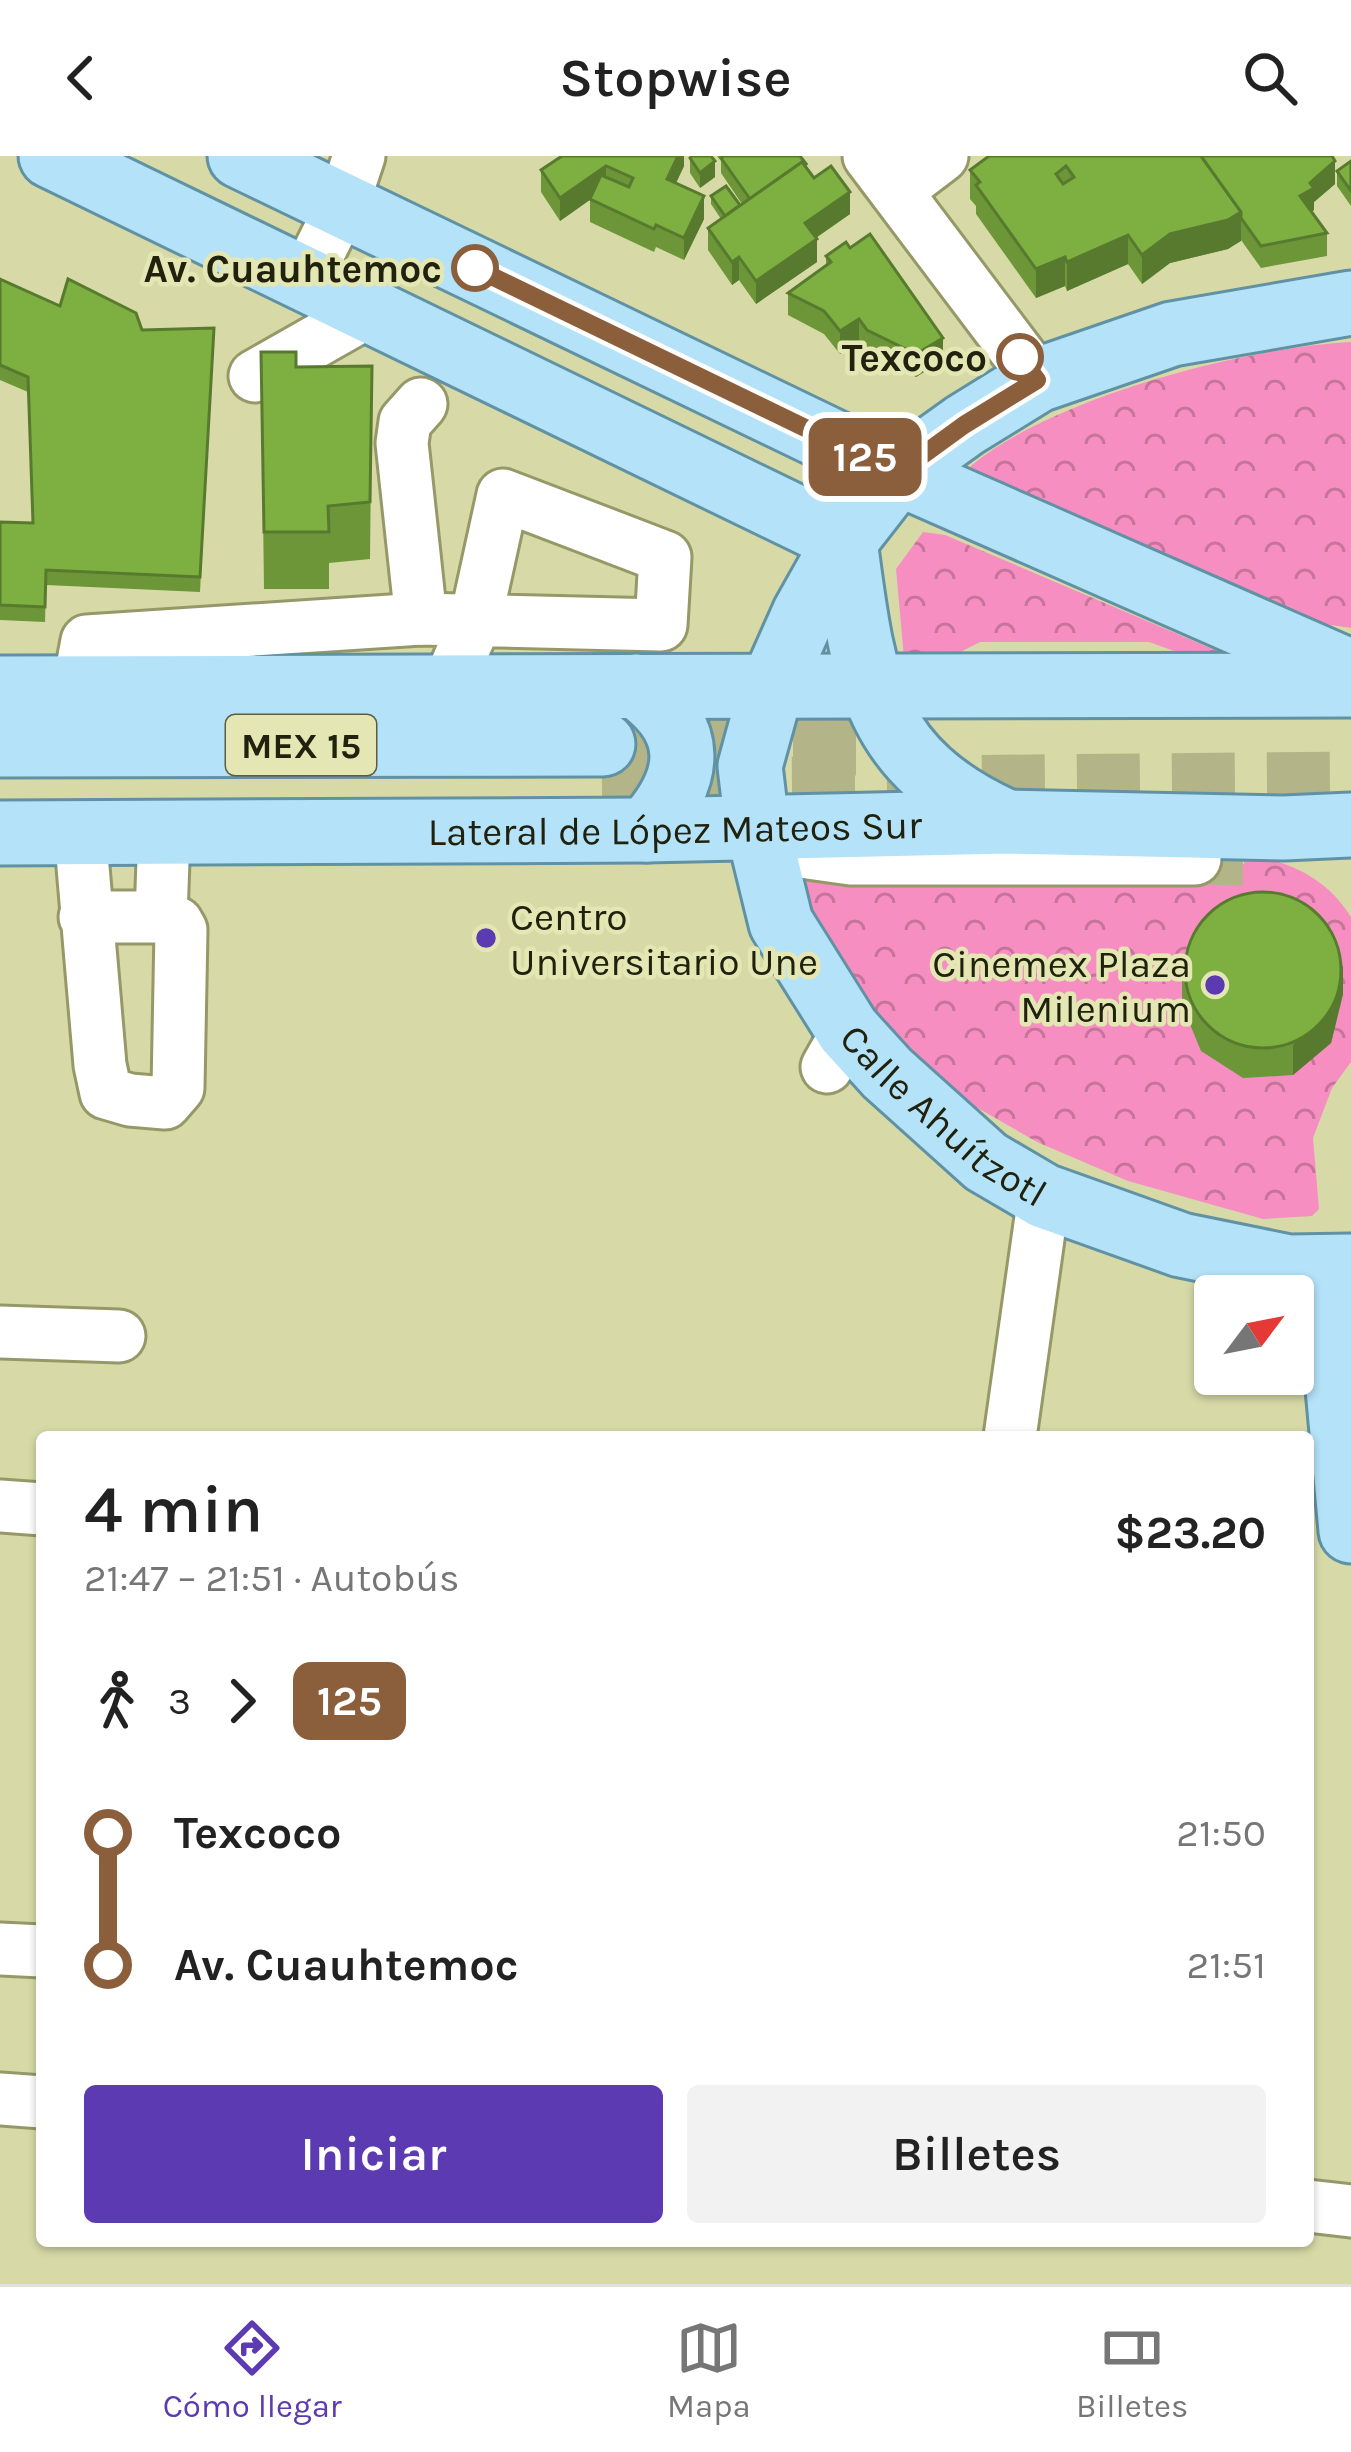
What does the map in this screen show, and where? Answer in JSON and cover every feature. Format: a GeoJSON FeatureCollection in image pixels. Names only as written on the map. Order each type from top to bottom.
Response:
{"type":"FeatureCollection","features":[{"type":"Feature","properties":{"kind":"main road"},"geometry":{"type":"LineString","coordinates":[[240,156],[351,180],[898,473],[1351,672]]}},
{"type":"Feature","properties":{"kind":"main road"},"geometry":{"type":"LineString","coordinates":[[74,161],[845,541],[858,640],[869,686],[889,725],[920,766],[968,804],[1007,822]]}},
{"type":"Feature","properties":{"kind":"main road","name":"Calle Ahuítzotl"},"geometry":{"type":"LineString","coordinates":[[1340,1291],[1289,1267],[1181,1245],[1044,1196],[986,1162],[856,1068],[781,923],[758,826],[750,766],[772,686],[804,614],[845,541],[898,473],[1037,380],[1172,334],[1351,303]]}},
{"type":"Feature","properties":{"kind":"main road"},"geometry":{"type":"LineString","coordinates":[[0,688],[1351,685]]}},
{"type":"Feature","properties":{"kind":"main road"},"geometry":{"type":"LineString","coordinates":[[617,788],[668,806],[682,777],[682,748],[671,720],[658,701],[636,686]]}},
{"type":"Feature","properties":{"kind":"main road","name":"MEX 15"},"geometry":{"type":"LineString","coordinates":[[0,745],[617,788]]}},
{"type":"Feature","properties":{"kind":"main road","name":"MEX 15"},"geometry":{"type":"LineString","coordinates":[[0,791],[617,788]]}},
{"type":"Feature","properties":{"kind":"main road","name":"Lateral de López Mateos Sur"},"geometry":{"type":"LineString","coordinates":[[0,833],[164,832],[617,788],[758,826],[1351,825]]}},
{"type":"Feature","properties":{"kind":"main road"},"geometry":{"type":"LineString","coordinates":[[1340,1291],[1351,1532]]}},
{"type":"Feature","properties":{"kind":"street"},"geometry":{"type":"LineString","coordinates":[[942,156],[883,173],[1037,380]]}},
{"type":"Feature","properties":{"kind":"street"},"geometry":{"type":"LineString","coordinates":[[306,278],[351,180]]}},
{"type":"Feature","properties":{"kind":"street"},"geometry":{"type":"LineString","coordinates":[[255,376],[373,309]]}},
{"type":"Feature","properties":{"kind":"street"},"geometry":{"type":"LineString","coordinates":[[421,404],[405,422],[402,443],[422,619]]}},
{"type":"Feature","properties":{"kind":"street"},"geometry":{"type":"LineString","coordinates":[[78,688],[87,641],[422,619],[475,623],[447,687]]}},
{"type":"Feature","properties":{"kind":"street"},"geometry":{"type":"LineString","coordinates":[[758,826],[794,851],[851,859],[1195,859]]}},
{"type":"Feature","properties":{"kind":"street"},"geometry":{"type":"LineString","coordinates":[[80,832],[85,917],[106,1093],[165,1103],[178,1088],[183,938],[177,922],[161,917],[85,917]]}},
{"type":"Feature","properties":{"kind":"street"},"geometry":{"type":"LineString","coordinates":[[161,917],[164,832]]}},
{"type":"Feature","properties":{"kind":"street"},"geometry":{"type":"LineString","coordinates":[[1011,1431],[1044,1196]]}},
{"type":"Feature","properties":{"kind":"street"},"geometry":{"type":"LineString","coordinates":[[0,1332],[119,1336]]}},
{"type":"Feature","properties":{"kind":"street"},"geometry":{"type":"LineString","coordinates":[[0,1506],[36,1509]]}},
{"type":"Feature","properties":{"kind":"street"},"geometry":{"type":"LineString","coordinates":[[0,1948],[36,1951]]}},
{"type":"Feature","properties":{"kind":"street"},"geometry":{"type":"LineString","coordinates":[[0,2099],[36,2102]]}},
{"type":"Feature","properties":{"kind":"street"},"geometry":{"type":"LineString","coordinates":[[1314,2207],[1351,2211]]}},
{"type":"Feature","properties":{"kind":"green space"},"geometry":{"type":"Polygon","coordinates":[[[1351,342],[1351,628],[1304,621],[961,475],[995,448],[1039,424],[1144,383],[1256,354],[1351,342]]]}},
{"type":"Feature","properties":{"kind":"green space"},"geometry":{"type":"Polygon","coordinates":[[[923,532],[945,535],[1222,653],[1202,661],[1149,642],[980,642],[937,664],[904,658],[896,569],[923,532]]]}},
{"type":"Feature","properties":{"kind":"green space"},"geometry":{"type":"Polygon","coordinates":[[[1246,855],[1277,861],[1306,874],[1331,892],[1351,917],[1351,1062],[1332,1088],[1313,1138],[1319,1209],[1312,1216],[1263,1219],[1128,1181],[1037,1142],[948,1091],[872,1028],[812,937],[796,866],[1236,867],[1244,864],[1246,855]]]}},
{"type":"Feature","properties":{"kind":"building"},"geometry":{"type":"Polygon","coordinates":[[[562,156],[678,156],[667,179],[704,196],[684,238],[590,199],[601,175],[629,187],[633,178],[606,166],[560,198],[541,170],[562,156]]]}},
{"type":"Feature","properties":{"kind":"building"},"geometry":{"type":"Polygon","coordinates":[[[692,156],[711,156],[715,161],[700,173],[692,156]]]}},
{"type":"Feature","properties":{"kind":"building"},"geometry":{"type":"Polygon","coordinates":[[[800,156],[807,165],[802,162],[750,199],[721,158],[800,156]]]}},
{"type":"Feature","properties":{"kind":"building"},"geometry":{"type":"Polygon","coordinates":[[[989,156],[1201,156],[1241,212],[1228,220],[1170,234],[1142,255],[1128,235],[1067,262],[1065,257],[1036,269],[970,170],[989,156]],[[1066,166],[1056,174],[1063,184],[1074,177],[1066,166]]]}},
{"type":"Feature","properties":{"kind":"building"},"geometry":{"type":"Polygon","coordinates":[[[1201,156],[1332,156],[1335,161],[1310,183],[1314,188],[1300,196],[1327,233],[1261,246],[1201,156]]]}},
{"type":"Feature","properties":{"kind":"building"},"geometry":{"type":"Polygon","coordinates":[[[1351,161],[1351,191],[1337,171],[1351,161]]]}},
{"type":"Feature","properties":{"kind":"building"},"geometry":{"type":"Polygon","coordinates":[[[802,162],[814,178],[831,166],[850,192],[805,223],[817,239],[756,281],[739,257],[732,262],[708,228],[802,162]]]}},
{"type":"Feature","properties":{"kind":"building"},"geometry":{"type":"Polygon","coordinates":[[[726,186],[740,205],[725,216],[711,196],[726,186]]]}},
{"type":"Feature","properties":{"kind":"building"},"geometry":{"type":"Polygon","coordinates":[[[870,234],[943,338],[916,354],[867,330],[859,319],[840,331],[824,311],[788,293],[831,262],[826,256],[870,234]]]}},
{"type":"Feature","properties":{"kind":"building"},"geometry":{"type":"Polygon","coordinates":[[[0,279],[60,306],[68,279],[136,313],[142,330],[214,328],[200,577],[46,570],[45,607],[0,605],[0,522],[33,523],[28,377],[0,365],[0,279]]]}},
{"type":"Feature","properties":{"kind":"building"},"geometry":{"type":"Polygon","coordinates":[[[261,352],[296,352],[296,367],[372,366],[370,502],[328,506],[329,532],[264,532],[261,352]]]}},
{"type":"Feature","properties":{"kind":"building"},"geometry":{"type":"Polygon","coordinates":[[[1263,892],[1293,898],[1318,915],[1335,940],[1341,970],[1335,1000],[1318,1025],[1293,1042],[1263,1048],[1233,1042],[1208,1025],[1191,1000],[1185,970],[1191,940],[1208,915],[1233,898],[1263,892]]]}},
{"type":"Feature","properties":{"kind":"tunnel"},"geometry":{"type":"LineString","coordinates":[[603,744],[899,744]]}},
{"type":"Feature","properties":{"kind":"tunnel"},"geometry":{"type":"LineString","coordinates":[[602,790],[1351,783]]}},
{"type":"Feature","properties":{"kind":"tunnel"},"geometry":{"type":"LineString","coordinates":[[1195,859],[1243,860]]}},
{"type":"Feature","properties":{"kind":"bus line","name":"125"},"geometry":{"type":"LineString","coordinates":[[475,268],[898,473],[1037,380],[1020,357]]}},
{"type":"Feature","properties":{"kind":"place","name":"Av. Cuauhtemoc"},"geometry":{"type":"Point","coordinates":[475,268]}},
{"type":"Feature","properties":{"kind":"place","name":"Texcoco"},"geometry":{"type":"Point","coordinates":[1020,357]}},
{"type":"Feature","properties":{"kind":"place","name":"Centro Universitario Une"},"geometry":{"type":"Point","coordinates":[486,938]}},
{"type":"Feature","properties":{"kind":"place","name":"Cinemex Plaza Milenium"},"geometry":{"type":"Point","coordinates":[1215,985]}}]}
